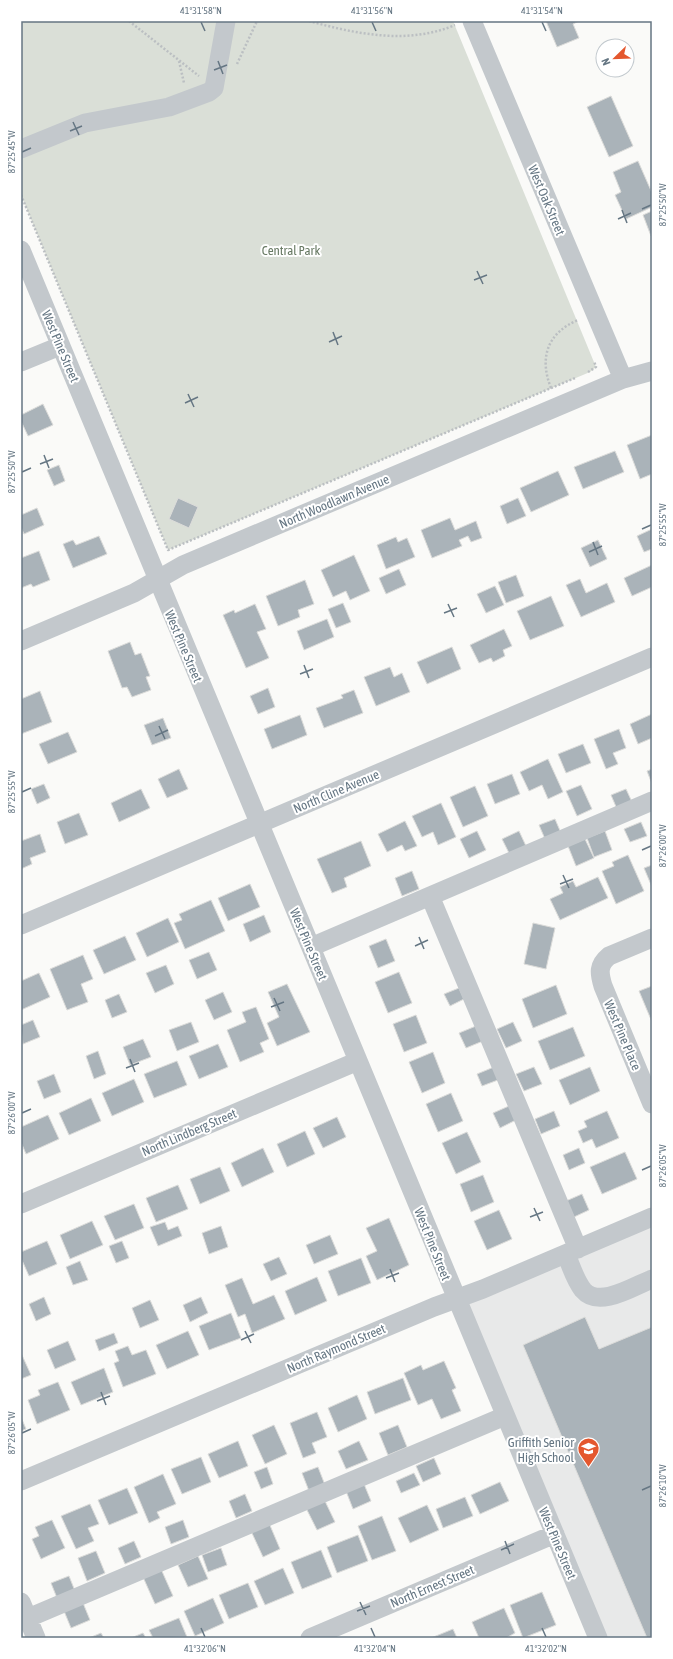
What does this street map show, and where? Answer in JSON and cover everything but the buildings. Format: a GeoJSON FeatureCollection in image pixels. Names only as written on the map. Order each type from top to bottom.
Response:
{"type":"FeatureCollection","features":[{"type":"Feature","properties":{"kind":"street"},"geometry":{"type":"LineString","coordinates":[[21,149],[85,123],[151,111],[187,101],[214,88],[226,21]]}},
{"type":"Feature","properties":{"kind":"street","name":"West Oak Street"},"geometry":{"type":"LineString","coordinates":[[461,25],[623,379]]}},
{"type":"Feature","properties":{"kind":"street","name":"West Pine Street"},"geometry":{"type":"LineString","coordinates":[[21,250],[598,1638]]}},
{"type":"Feature","properties":{"kind":"street"},"geometry":{"type":"LineString","coordinates":[[21,362],[60,346]]}},
{"type":"Feature","properties":{"kind":"street","name":"North Woodlawn Avenue"},"geometry":{"type":"LineString","coordinates":[[21,641],[134,593],[183,565],[623,379],[652,371]]}},
{"type":"Feature","properties":{"kind":"street","name":"North Cline Avenue"},"geometry":{"type":"LineString","coordinates":[[21,925],[652,657]]}},
{"type":"Feature","properties":{"kind":"street"},"geometry":{"type":"LineString","coordinates":[[311,947],[652,801]]}},
{"type":"Feature","properties":{"kind":"street"},"geometry":{"type":"LineString","coordinates":[[430,896],[572,1251],[581,1286],[590,1296],[596,1298],[610,1296],[652,1278]]}},
{"type":"Feature","properties":{"kind":"street","name":"West Pine Place"},"geometry":{"type":"LineString","coordinates":[[652,938],[609,956],[601,965],[599,970],[603,986],[647,1078],[652,1104]]}},
{"type":"Feature","properties":{"kind":"street","name":"North Lindberg Street"},"geometry":{"type":"LineString","coordinates":[[21,1204],[358,1061]]}},
{"type":"Feature","properties":{"kind":"street","name":"North Raymond Street"},"geometry":{"type":"LineString","coordinates":[[21,1481],[652,1217]]}},
{"type":"Feature","properties":{"kind":"street"},"geometry":{"type":"LineString","coordinates":[[36,1638],[23,1614],[505,1416]]}},
{"type":"Feature","properties":{"kind":"street","name":"North Ernest Street"},"geometry":{"type":"LineString","coordinates":[[310,1638],[555,1534]]}},
{"type":"Feature","properties":{"kind":"path"},"geometry":{"type":"LineString","coordinates":[[129,21],[214,88]]}},
{"type":"Feature","properties":{"kind":"path"},"geometry":{"type":"LineString","coordinates":[[309,21],[335,28],[394,36],[430,34],[461,25]]}},
{"type":"Feature","properties":{"kind":"path"},"geometry":{"type":"LineString","coordinates":[[453,21],[461,25]]}},
{"type":"Feature","properties":{"kind":"path"},"geometry":{"type":"LineString","coordinates":[[179,60],[187,101]]}},
{"type":"Feature","properties":{"kind":"path"},"geometry":{"type":"LineString","coordinates":[[21,195],[168,550],[577,377]]}},
{"type":"Feature","properties":{"kind":"path"},"geometry":{"type":"LineString","coordinates":[[575,312],[580,326]]}},
{"type":"Feature","properties":{"kind":"path"},"geometry":{"type":"LineString","coordinates":[[550,388],[544,363],[550,345],[558,332],[564,327],[578,320]]}},
{"type":"Feature","properties":{"kind":"path"},"geometry":{"type":"LineString","coordinates":[[584,374],[596,367],[594,359]]}},
{"type":"Feature","properties":{"kind":"shaded area","name":"Griffith Senior High School"},"geometry":{"type":"Polygon","coordinates":[[[652,1216],[652,1638],[597,1638],[456,1299],[652,1216]]]}},
{"type":"Feature","properties":{"kind":"green space","name":"Central Park"},"geometry":{"type":"Polygon","coordinates":[[[21,21],[453,21],[596,367],[590,372],[168,550],[21,195],[21,21]]]}},
{"type":"Feature","properties":{"kind":"place","name":"Griffith Senior High School"},"geometry":{"type":"Point","coordinates":[589,1468]}}]}
